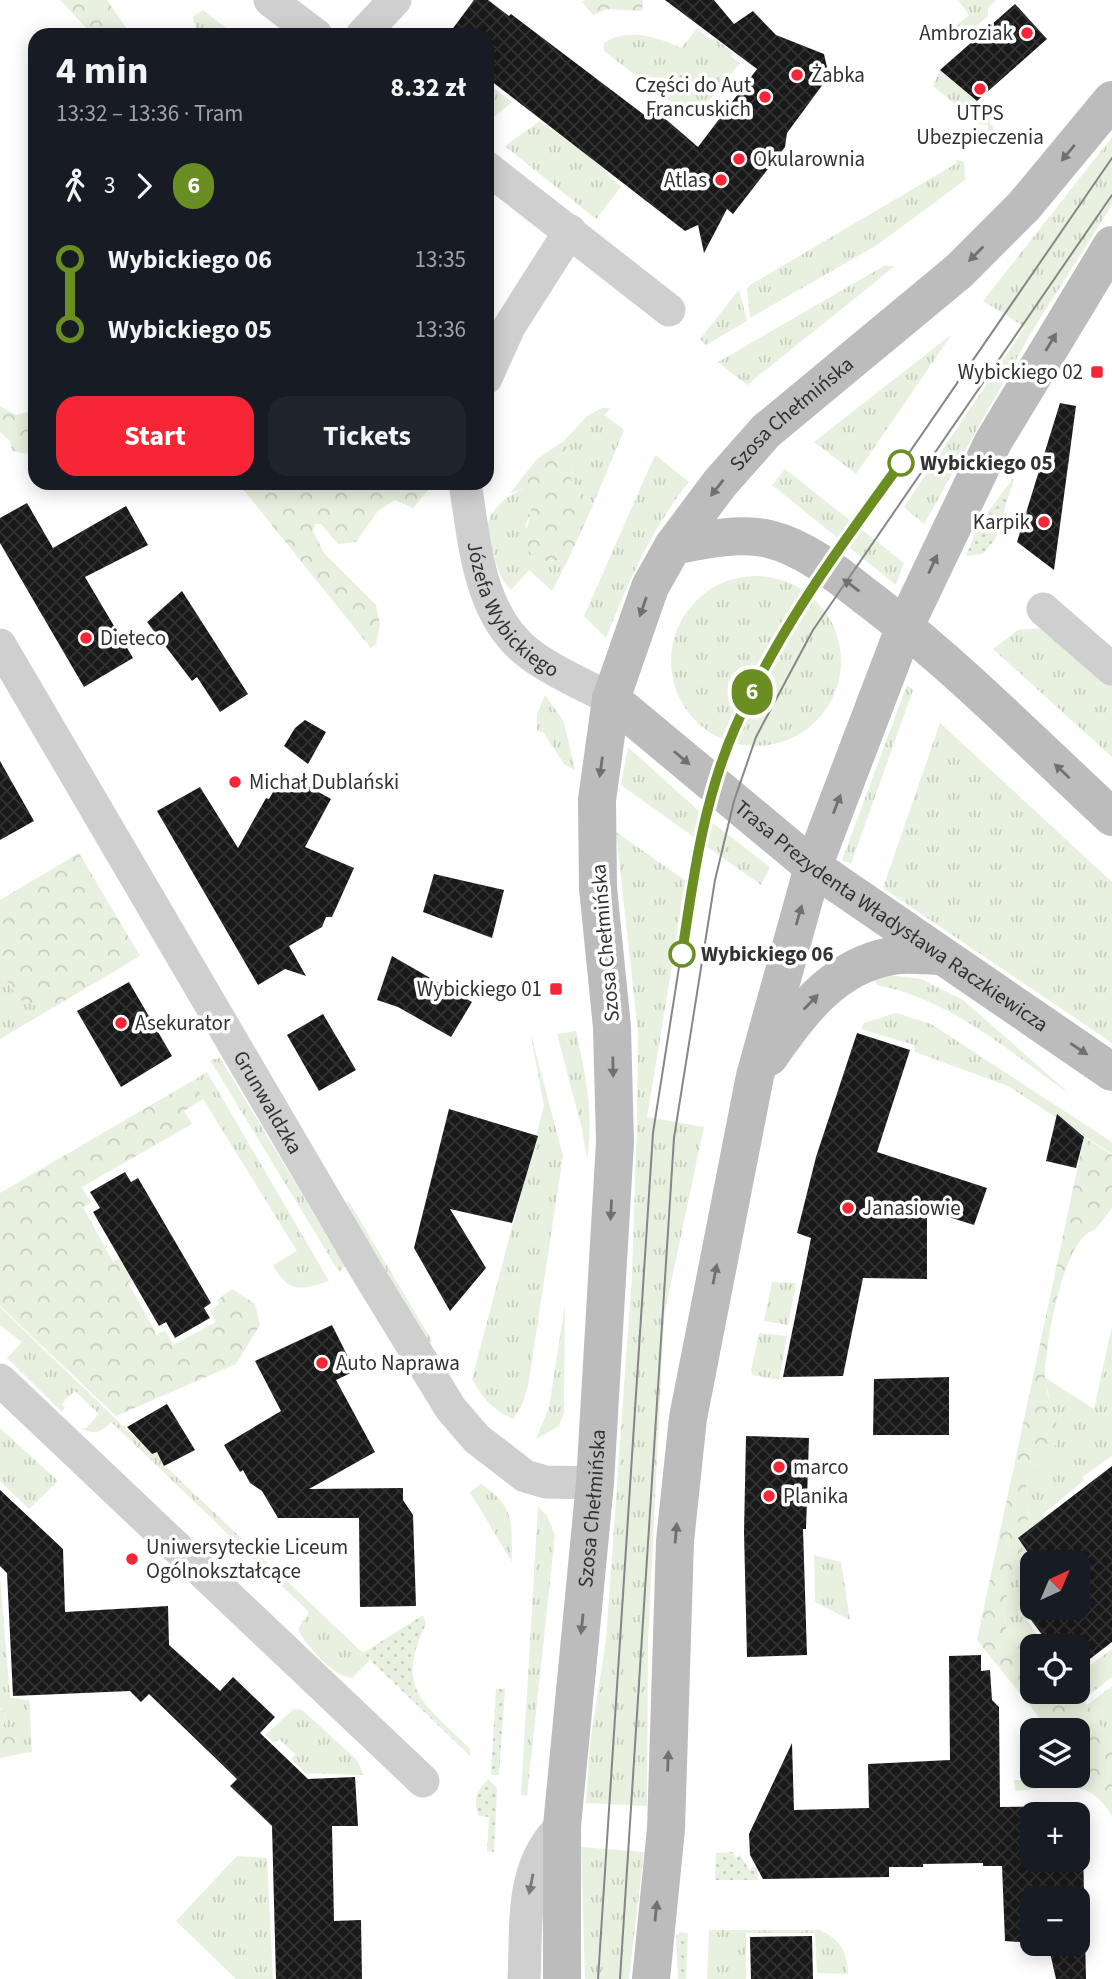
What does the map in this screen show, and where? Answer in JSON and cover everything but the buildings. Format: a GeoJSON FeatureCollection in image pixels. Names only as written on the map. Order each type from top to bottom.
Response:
{"type":"FeatureCollection","features":[{"type":"Feature","properties":{"kind":"main road","name":"Szosa Chełmińska"},"geometry":{"type":"LineString","coordinates":[[562,1979],[562,1826],[595,1483],[615,1142],[612,1027],[598,888],[597,800],[611,699],[650,587],[673,546],[720,483],[766,431],[959,271],[1024,206],[1112,100]]}},
{"type":"Feature","properties":{"kind":"main road"},"geometry":{"type":"LineString","coordinates":[[651,1979],[666,1829],[676,1541],[688,1418],[755,1076],[813,867],[905,626],[993,442],[1112,245]]}},
{"type":"Feature","properties":{"kind":"main road"},"geometry":{"type":"LineString","coordinates":[[673,546],[719,537],[767,538],[797,550],[828,568],[905,626],[1112,817]]}},
{"type":"Feature","properties":{"kind":"main road","name":"Trasa Prezydenta Władysława Raczkiewicza"},"geometry":{"type":"LineString","coordinates":[[611,699],[813,867],[1112,1072]]}},
{"type":"Feature","properties":{"kind":"main road"},"geometry":{"type":"LineString","coordinates":[[755,1076],[808,1003],[844,973],[892,956],[941,956]]}},
{"type":"Feature","properties":{"kind":"street"},"geometry":{"type":"LineString","coordinates":[[270,0],[307,28]]}},
{"type":"Feature","properties":{"kind":"street"},"geometry":{"type":"LineString","coordinates":[[369,28],[395,0]]}},
{"type":"Feature","properties":{"kind":"street"},"geometry":{"type":"LineString","coordinates":[[494,173],[669,310]]}},
{"type":"Feature","properties":{"kind":"street"},"geometry":{"type":"LineString","coordinates":[[494,360],[509,327],[569,231]]}},
{"type":"Feature","properties":{"kind":"street","name":"Józefa Wybickiego"},"geometry":{"type":"LineString","coordinates":[[466,490],[478,562],[496,616],[529,653],[611,699]]}},
{"type":"Feature","properties":{"kind":"street"},"geometry":{"type":"LineString","coordinates":[[1043,609],[1112,669]]}},
{"type":"Feature","properties":{"kind":"street","name":"Grunwaldzka"},"geometry":{"type":"LineString","coordinates":[[0,645],[369,1275],[451,1409],[477,1439],[525,1475],[547,1482],[595,1483]]}},
{"type":"Feature","properties":{"kind":"street"},"geometry":{"type":"LineString","coordinates":[[0,1380],[422,1781]]}},
{"type":"Feature","properties":{"kind":"street"},"geometry":{"type":"LineString","coordinates":[[524,1979],[531,1878],[545,1841],[562,1826]]}},
{"type":"Feature","properties":{"kind":"green space"},"geometry":{"type":"Polygon","coordinates":[[[60,0],[107,0],[126,28],[86,28],[60,0]]]}},
{"type":"Feature","properties":{"kind":"green space"},"geometry":{"type":"Polygon","coordinates":[[[643,0],[642,11],[607,9],[593,15],[582,2],[643,0]]]}},
{"type":"Feature","properties":{"kind":"green space"},"geometry":{"type":"Polygon","coordinates":[[[958,0],[996,0],[988,8],[988,16],[959,40],[956,26],[969,15],[958,0]]]}},
{"type":"Feature","properties":{"kind":"green space"},"geometry":{"type":"Polygon","coordinates":[[[203,10],[226,28],[196,28],[193,17],[203,10]]]}},
{"type":"Feature","properties":{"kind":"green space"},"geometry":{"type":"Polygon","coordinates":[[[697,29],[711,40],[715,38],[733,53],[731,57],[740,63],[707,103],[683,105],[669,101],[604,51],[604,43],[622,35],[653,37],[681,48],[697,29]]]}},
{"type":"Feature","properties":{"kind":"green space"},"geometry":{"type":"Polygon","coordinates":[[[940,70],[977,101],[975,110],[991,118],[989,122],[996,132],[988,138],[988,125],[979,124],[933,86],[940,70]]]}},
{"type":"Feature","properties":{"kind":"green space"},"geometry":{"type":"Polygon","coordinates":[[[494,88],[512,102],[494,117],[494,88]]]}},
{"type":"Feature","properties":{"kind":"green space"},"geometry":{"type":"Polygon","coordinates":[[[540,121],[592,158],[602,159],[598,164],[621,187],[596,219],[505,146],[540,121]]]}},
{"type":"Feature","properties":{"kind":"green space"},"geometry":{"type":"Polygon","coordinates":[[[1112,137],[1112,205],[1031,333],[924,524],[904,507],[1025,327],[983,301],[1112,137]]]}},
{"type":"Feature","properties":{"kind":"green space"},"geometry":{"type":"Polygon","coordinates":[[[956,159],[964,162],[965,180],[877,245],[750,318],[747,289],[750,285],[957,163],[956,159]]]}},
{"type":"Feature","properties":{"kind":"green space"},"geometry":{"type":"Polygon","coordinates":[[[884,266],[895,266],[747,385],[718,362],[884,266]]]}},
{"type":"Feature","properties":{"kind":"green space"},"geometry":{"type":"Polygon","coordinates":[[[739,290],[747,321],[706,345],[700,339],[739,290]]]}},
{"type":"Feature","properties":{"kind":"green space"},"geometry":{"type":"Polygon","coordinates":[[[952,334],[856,474],[814,442],[952,334]]]}},
{"type":"Feature","properties":{"kind":"green space"},"geometry":{"type":"Polygon","coordinates":[[[0,406],[16,415],[28,412],[28,454],[12,451],[10,441],[0,432],[0,406]]]}},
{"type":"Feature","properties":{"kind":"green space"},"geometry":{"type":"Polygon","coordinates":[[[602,408],[610,408],[605,415],[624,430],[593,505],[571,481],[572,460],[564,441],[587,416],[602,408]]]}},
{"type":"Feature","properties":{"kind":"green space"},"geometry":{"type":"Polygon","coordinates":[[[564,441],[572,460],[571,481],[593,505],[568,560],[545,561],[525,549],[535,485],[510,493],[537,459],[564,441]]]}},
{"type":"Feature","properties":{"kind":"green space"},"geometry":{"type":"Polygon","coordinates":[[[655,455],[689,482],[652,538],[606,638],[584,616],[655,455]]]}},
{"type":"Feature","properties":{"kind":"green space"},"geometry":{"type":"Polygon","coordinates":[[[785,469],[904,563],[896,585],[772,485],[785,469]]]}},
{"type":"Feature","properties":{"kind":"green space"},"geometry":{"type":"Polygon","coordinates":[[[1015,476],[995,540],[982,554],[966,556],[978,525],[1015,476]]]}},
{"type":"Feature","properties":{"kind":"green space"},"geometry":{"type":"Polygon","coordinates":[[[535,484],[534,508],[525,525],[545,561],[568,560],[552,591],[529,570],[511,590],[498,569],[487,528],[498,505],[520,490],[535,484]]]}},
{"type":"Feature","properties":{"kind":"green space"},"geometry":{"type":"Polygon","coordinates":[[[244,490],[428,490],[413,508],[395,500],[378,511],[356,542],[338,544],[321,524],[315,524],[313,531],[324,553],[376,605],[380,625],[376,644],[371,648],[244,490]]]}},
{"type":"Feature","properties":{"kind":"green space"},"geometry":{"type":"Polygon","coordinates":[[[756,576],[789,582],[816,601],[835,628],[841,661],[835,694],[816,721],[789,740],[756,746],[723,740],[696,721],[677,694],[671,661],[677,628],[696,601],[723,582],[756,576]]]}},
{"type":"Feature","properties":{"kind":"green space"},"geometry":{"type":"Polygon","coordinates":[[[1041,628],[1112,684],[1112,757],[993,649],[1018,630],[1041,628]]]}},
{"type":"Feature","properties":{"kind":"green space"},"geometry":{"type":"Polygon","coordinates":[[[907,685],[913,690],[851,864],[842,860],[907,685]]]}},
{"type":"Feature","properties":{"kind":"green space"},"geometry":{"type":"Polygon","coordinates":[[[545,695],[564,722],[575,770],[564,764],[543,732],[537,731],[537,714],[545,695]]]}},
{"type":"Feature","properties":{"kind":"green space"},"geometry":{"type":"Polygon","coordinates":[[[940,723],[1112,882],[1112,1043],[883,888],[940,723]]]}},
{"type":"Feature","properties":{"kind":"green space"},"geometry":{"type":"Polygon","coordinates":[[[628,747],[709,820],[770,867],[761,885],[621,785],[628,747]]]}},
{"type":"Feature","properties":{"kind":"green space"},"geometry":{"type":"Polygon","coordinates":[[[616,832],[686,881],[647,1117],[704,1127],[664,1316],[648,1642],[647,1806],[586,1803],[590,1744],[606,1640],[632,1275],[637,1122],[638,1033],[616,832]]]}},
{"type":"Feature","properties":{"kind":"green space"},"geometry":{"type":"Polygon","coordinates":[[[79,853],[140,956],[49,1010],[20,1000],[0,971],[0,900],[79,853]]]}},
{"type":"Feature","properties":{"kind":"green space"},"geometry":{"type":"Polygon","coordinates":[[[0,971],[20,1000],[49,1010],[0,1039],[0,971]]]}},
{"type":"Feature","properties":{"kind":"green space"},"geometry":{"type":"Polygon","coordinates":[[[889,975],[921,979],[963,1000],[1070,1094],[955,1015],[904,992],[877,985],[874,979],[889,975]]]}},
{"type":"Feature","properties":{"kind":"green space"},"geometry":{"type":"Polygon","coordinates":[[[896,1013],[931,1024],[1112,1142],[1112,1154],[1008,1086],[915,1052],[914,1045],[861,1029],[864,1023],[896,1013]]]}},
{"type":"Feature","properties":{"kind":"green space"},"geometry":{"type":"Polygon","coordinates":[[[530,1031],[563,1156],[528,1386],[522,1405],[513,1419],[489,1403],[472,1379],[544,1106],[530,1031]]]}},
{"type":"Feature","properties":{"kind":"green space"},"geometry":{"type":"Polygon","coordinates":[[[576,1031],[589,1110],[587,1159],[582,1129],[557,1034],[576,1031]]]}},
{"type":"Feature","properties":{"kind":"green space"},"geometry":{"type":"Polygon","coordinates":[[[220,1058],[345,1266],[339,1272],[210,1060],[220,1058]]]}},
{"type":"Feature","properties":{"kind":"green space"},"geometry":{"type":"Polygon","coordinates":[[[207,1072],[329,1281],[304,1288],[290,1285],[273,1265],[297,1251],[203,1099],[194,1080],[207,1072]]]}},
{"type":"Feature","properties":{"kind":"green space"},"geometry":{"type":"Polygon","coordinates":[[[194,1080],[203,1099],[184,1111],[192,1124],[82,1187],[91,1203],[83,1207],[113,1262],[120,1258],[133,1279],[128,1283],[157,1335],[165,1330],[173,1345],[216,1322],[210,1311],[219,1304],[217,1300],[232,1289],[255,1304],[260,1325],[236,1364],[116,1416],[0,1306],[0,1193],[194,1080]]]}},
{"type":"Feature","properties":{"kind":"green space"},"geometry":{"type":"Polygon","coordinates":[[[1084,1137],[1112,1155],[1112,1208],[1074,1251],[1065,1271],[1052,1319],[1045,1384],[1057,1424],[1057,1439],[1049,1457],[1026,1482],[1028,1524],[1004,1605],[1007,1634],[1020,1647],[1020,1694],[977,1640],[1084,1137]]]}},
{"type":"Feature","properties":{"kind":"green space"},"geometry":{"type":"Polygon","coordinates":[[[349,1202],[432,1341],[428,1343],[343,1203],[349,1202]]]}},
{"type":"Feature","properties":{"kind":"green space"},"geometry":{"type":"Polygon","coordinates":[[[772,1282],[796,1283],[788,1325],[764,1321],[772,1282]]]}},
{"type":"Feature","properties":{"kind":"green space"},"geometry":{"type":"Polygon","coordinates":[[[565,1305],[564,1412],[559,1426],[536,1439],[549,1407],[565,1305]]]}},
{"type":"Feature","properties":{"kind":"green space"},"geometry":{"type":"Polygon","coordinates":[[[0,1307],[152,1454],[157,1452],[164,1465],[370,1660],[352,1678],[345,1677],[329,1667],[301,1635],[298,1629],[309,1612],[111,1422],[97,1432],[80,1428],[86,1428],[99,1414],[75,1391],[61,1404],[65,1408],[62,1412],[7,1358],[22,1342],[0,1325],[0,1307]]]}},
{"type":"Feature","properties":{"kind":"green space"},"geometry":{"type":"Polygon","coordinates":[[[1112,1326],[1112,1456],[1082,1477],[1084,1480],[1043,1514],[1051,1529],[1029,1550],[1020,1550],[1028,1524],[1026,1482],[1049,1455],[1056,1434],[1044,1377],[1094,1409],[1112,1326]]]}},
{"type":"Feature","properties":{"kind":"green space"},"geometry":{"type":"Polygon","coordinates":[[[759,1333],[787,1336],[779,1380],[753,1375],[751,1371],[759,1333]]]}},
{"type":"Feature","properties":{"kind":"green space"},"geometry":{"type":"Polygon","coordinates":[[[0,1428],[58,1481],[29,1509],[0,1481],[0,1428]]]}},
{"type":"Feature","properties":{"kind":"green space"},"geometry":{"type":"Polygon","coordinates":[[[481,1484],[506,1509],[511,1526],[512,1562],[470,1492],[481,1484]]]}},
{"type":"Feature","properties":{"kind":"green space"},"geometry":{"type":"Polygon","coordinates":[[[538,1507],[547,1515],[555,1535],[527,1796],[521,1795],[538,1507]]]}},
{"type":"Feature","properties":{"kind":"green space"},"geometry":{"type":"Polygon","coordinates":[[[1020,1551],[1020,1620],[1027,1620],[1036,1634],[1020,1634],[1020,1647],[1007,1634],[1004,1605],[1020,1551]]]}},
{"type":"Feature","properties":{"kind":"green space"},"geometry":{"type":"Polygon","coordinates":[[[814,1555],[841,1562],[850,1620],[815,1602],[814,1555]]]}},
{"type":"Feature","properties":{"kind":"green space"},"geometry":{"type":"Polygon","coordinates":[[[0,1576],[10,1698],[29,1700],[32,1752],[24,1753],[14,1732],[2,1730],[6,1714],[0,1708],[0,1576]]]}},
{"type":"Feature","properties":{"kind":"green space"},"geometry":{"type":"Polygon","coordinates":[[[423,1615],[426,1624],[413,1665],[414,1681],[419,1695],[470,1749],[470,1756],[363,1653],[423,1615]]]}},
{"type":"Feature","properties":{"kind":"green space"},"geometry":{"type":"Polygon","coordinates":[[[1112,1649],[1112,1677],[1090,1694],[1090,1665],[1112,1649]]]}},
{"type":"Feature","properties":{"kind":"green space"},"geometry":{"type":"Polygon","coordinates":[[[1112,1686],[1112,1749],[1087,1705],[1112,1686]]]}},
{"type":"Feature","properties":{"kind":"green space"},"geometry":{"type":"Polygon","coordinates":[[[496,1689],[505,1689],[499,1775],[491,1775],[496,1689]]]}},
{"type":"Feature","properties":{"kind":"green space"},"geometry":{"type":"Polygon","coordinates":[[[1028,1704],[1087,1704],[1099,1721],[1112,1749],[1112,1816],[1092,1794],[1077,1788],[1090,1788],[1090,1718],[1040,1718],[1028,1704]]]}},
{"type":"Feature","properties":{"kind":"green space"},"geometry":{"type":"Polygon","coordinates":[[[0,1709],[6,1713],[2,1729],[14,1732],[24,1753],[0,1758],[0,1709]]]}},
{"type":"Feature","properties":{"kind":"green space"},"geometry":{"type":"Polygon","coordinates":[[[294,1709],[302,1710],[357,1760],[364,1775],[305,1773],[291,1759],[295,1754],[279,1739],[274,1743],[265,1735],[294,1709]]]}},
{"type":"Feature","properties":{"kind":"green space"},"geometry":{"type":"Polygon","coordinates":[[[488,1779],[497,1788],[494,1852],[487,1851],[489,1817],[479,1816],[476,1805],[478,1792],[488,1779]]]}},
{"type":"Feature","properties":{"kind":"green space"},"geometry":{"type":"Polygon","coordinates":[[[1014,1780],[1020,1780],[1020,1788],[1040,1788],[1015,1791],[1014,1780]]]}},
{"type":"Feature","properties":{"kind":"green space"},"geometry":{"type":"Polygon","coordinates":[[[581,1847],[644,1852],[629,1979],[585,1979],[581,1847]]]}},
{"type":"Feature","properties":{"kind":"green space"},"geometry":{"type":"Polygon","coordinates":[[[733,1852],[736,1858],[740,1855],[750,1871],[752,1867],[757,1868],[758,1880],[715,1880],[716,1853],[733,1852]]]}},
{"type":"Feature","properties":{"kind":"green space"},"geometry":{"type":"Polygon","coordinates":[[[237,1856],[267,1858],[273,1979],[236,1979],[176,1921],[237,1856]]]}},
{"type":"Feature","properties":{"kind":"green space"},"geometry":{"type":"Polygon","coordinates":[[[709,1930],[820,1930],[842,1948],[848,1974],[817,1973],[815,1933],[746,1933],[746,1979],[707,1979],[709,1930]]]}},
{"type":"Feature","properties":{"kind":"green space"},"geometry":{"type":"Polygon","coordinates":[[[681,1932],[688,1934],[686,1979],[678,1979],[676,1936],[681,1932]]]}},
{"type":"Feature","properties":{"kind":"tram line"},"geometry":{"type":"LineString","coordinates":[[598,1979],[653,1133],[695,865],[715,786],[734,730],[790,626],[1112,158]]}},
{"type":"Feature","properties":{"kind":"tram line"},"geometry":{"type":"LineString","coordinates":[[620,1979],[674,1138],[715,880],[734,801],[756,737],[813,630],[1112,195]]}},
{"type":"Feature","properties":{"kind":"tram line","name":"6"},"geometry":{"type":"LineString","coordinates":[[682,954],[695,865],[715,786],[734,730],[751,693],[790,626],[865,512],[901,463]]}},
{"type":"Feature","properties":{"kind":"place","name":"Ambroziak"},"geometry":{"type":"Point","coordinates":[1027,33]}},
{"type":"Feature","properties":{"kind":"place","name":"Żabka"},"geometry":{"type":"Point","coordinates":[797,75]}},
{"type":"Feature","properties":{"kind":"place","name":"UTPS Ubezpieczenia"},"geometry":{"type":"Point","coordinates":[980,89]}},
{"type":"Feature","properties":{"kind":"place","name":"Części do Aut Francuskich"},"geometry":{"type":"Point","coordinates":[765,97]}},
{"type":"Feature","properties":{"kind":"place","name":"Okularownia"},"geometry":{"type":"Point","coordinates":[739,159]}},
{"type":"Feature","properties":{"kind":"place","name":"Atlas"},"geometry":{"type":"Point","coordinates":[721,180]}},
{"type":"Feature","properties":{"kind":"place","name":"Wybickiego 02"},"geometry":{"type":"Point","coordinates":[1097,372]}},
{"type":"Feature","properties":{"kind":"place","name":"Wybickiego 05"},"geometry":{"type":"Point","coordinates":[901,463]}},
{"type":"Feature","properties":{"kind":"place","name":"Karpik"},"geometry":{"type":"Point","coordinates":[1044,522]}},
{"type":"Feature","properties":{"kind":"place","name":"Dieteco"},"geometry":{"type":"Point","coordinates":[86,638]}},
{"type":"Feature","properties":{"kind":"place","name":"Michał Dublański"},"geometry":{"type":"Point","coordinates":[235,782]}},
{"type":"Feature","properties":{"kind":"place","name":"Wybickiego 06"},"geometry":{"type":"Point","coordinates":[682,954]}},
{"type":"Feature","properties":{"kind":"place","name":"Wybickiego 01"},"geometry":{"type":"Point","coordinates":[556,989]}},
{"type":"Feature","properties":{"kind":"place","name":"Asekurator"},"geometry":{"type":"Point","coordinates":[121,1023]}},
{"type":"Feature","properties":{"kind":"place","name":"Janasiowie"},"geometry":{"type":"Point","coordinates":[848,1208]}},
{"type":"Feature","properties":{"kind":"place","name":"Auto Naprawa"},"geometry":{"type":"Point","coordinates":[322,1363]}},
{"type":"Feature","properties":{"kind":"place","name":"marco"},"geometry":{"type":"Point","coordinates":[779,1467]}},
{"type":"Feature","properties":{"kind":"place","name":"Planika"},"geometry":{"type":"Point","coordinates":[769,1496]}},
{"type":"Feature","properties":{"kind":"place","name":"Uniwersyteckie Liceum Ogólnokształcące"},"geometry":{"type":"Point","coordinates":[132,1559]}}]}
